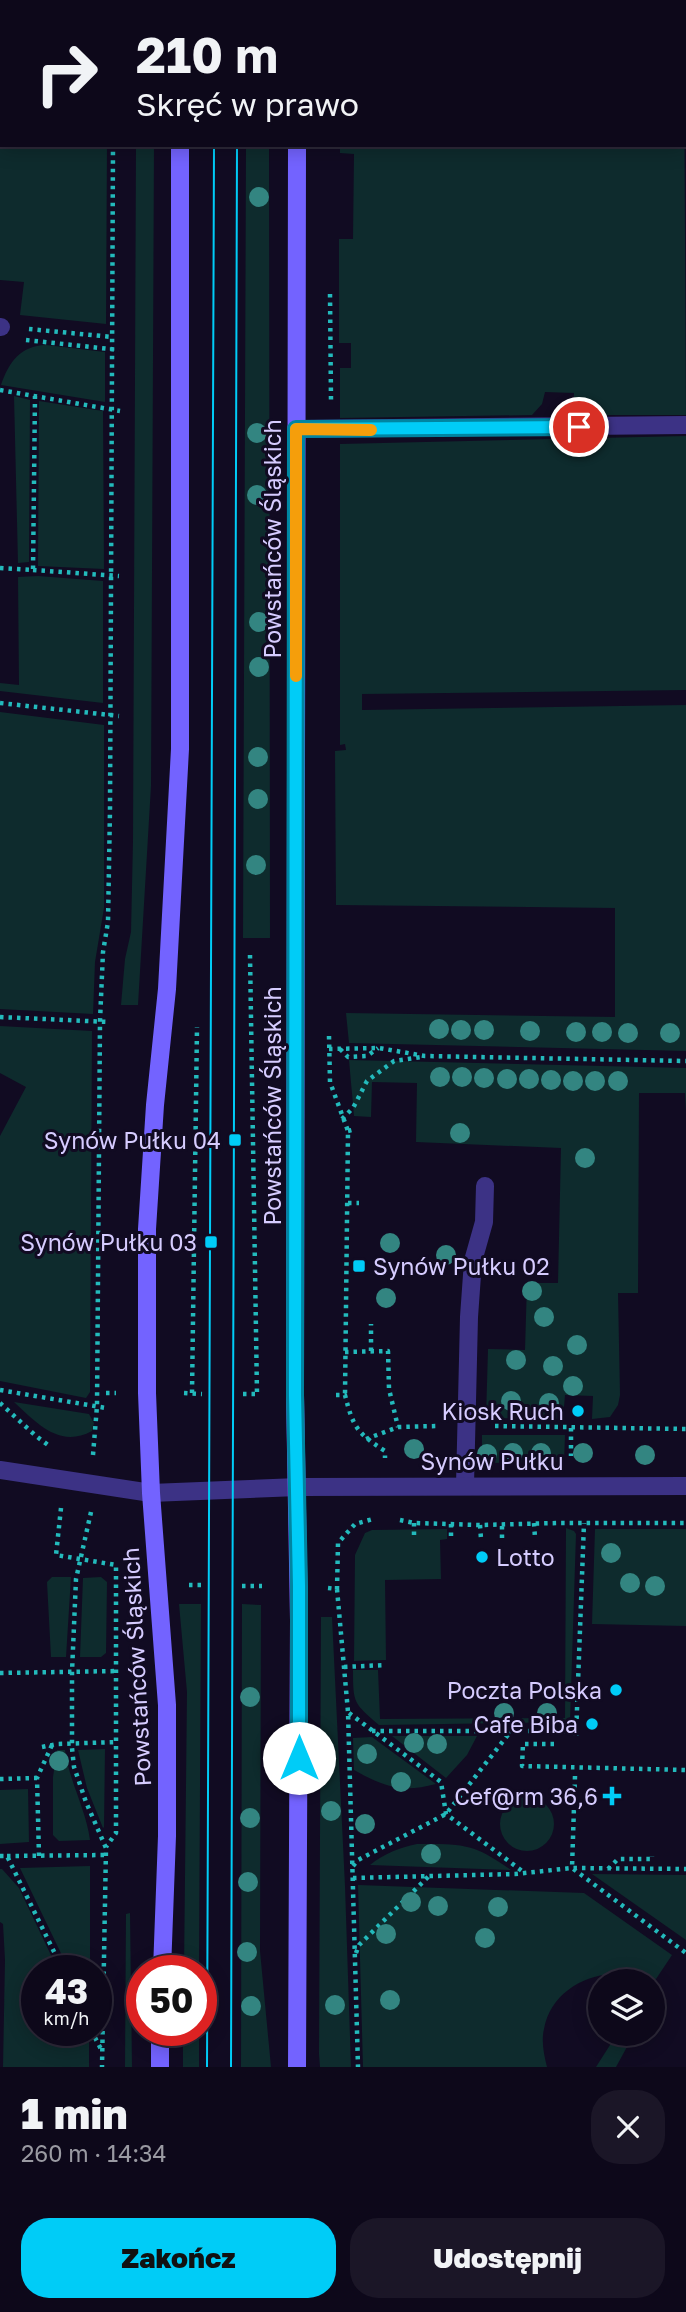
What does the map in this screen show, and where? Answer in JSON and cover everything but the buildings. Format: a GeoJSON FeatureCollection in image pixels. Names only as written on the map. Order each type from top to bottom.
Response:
{"type":"FeatureCollection","features":[{"type":"Feature","properties":{"kind":"main road","name":"Powstańców Śląskich"},"geometry":{"type":"LineString","coordinates":[[163,1955],[167,1836],[167,1705],[151,1493],[147,1393],[147,1229],[155,1105],[167,989],[180,749],[180,147]]}},
{"type":"Feature","properties":{"kind":"main road","name":"Powstańców Śląskich"},"geometry":{"type":"LineString","coordinates":[[297,147],[297,2067]]}},
{"type":"Feature","properties":{"kind":"main road"},"geometry":{"type":"LineString","coordinates":[[160,2046],[160,2067]]}},
{"type":"Feature","properties":{"kind":"street"},"geometry":{"type":"LineString","coordinates":[[296,429],[686,425]]}},
{"type":"Feature","properties":{"kind":"street"},"geometry":{"type":"LineString","coordinates":[[465,1485],[465,1426],[473,1261],[484,1222],[485,1186]]}},
{"type":"Feature","properties":{"kind":"street","name":"Synów Pułku"},"geometry":{"type":"LineString","coordinates":[[0,1470],[151,1493],[298,1487],[686,1486]]}},
{"type":"Feature","properties":{"kind":"path"},"geometry":{"type":"LineString","coordinates":[[92,1466],[97,1406],[100,1021],[103,952],[108,922],[113,147]]}},
{"type":"Feature","properties":{"kind":"path"},"geometry":{"type":"LineString","coordinates":[[330,284],[331,430]]}},
{"type":"Feature","properties":{"kind":"path"},"geometry":{"type":"LineString","coordinates":[[5,331],[112,337]]}},
{"type":"Feature","properties":{"kind":"path"},"geometry":{"type":"LineString","coordinates":[[5,331],[119,350]]}},
{"type":"Feature","properties":{"kind":"path"},"geometry":{"type":"LineString","coordinates":[[0,390],[120,411]]}},
{"type":"Feature","properties":{"kind":"path"},"geometry":{"type":"LineString","coordinates":[[33,570],[35,396]]}},
{"type":"Feature","properties":{"kind":"path"},"geometry":{"type":"LineString","coordinates":[[0,568],[119,576]]}},
{"type":"Feature","properties":{"kind":"path"},"geometry":{"type":"LineString","coordinates":[[0,703],[118,716]]}},
{"type":"Feature","properties":{"kind":"path"},"geometry":{"type":"LineString","coordinates":[[250,955],[257,1394]]}},
{"type":"Feature","properties":{"kind":"path"},"geometry":{"type":"LineString","coordinates":[[0,1017],[109,1022]]}},
{"type":"Feature","properties":{"kind":"path"},"geometry":{"type":"LineString","coordinates":[[192,1393],[197,1017]]}},
{"type":"Feature","properties":{"kind":"path"},"geometry":{"type":"LineString","coordinates":[[329,1023],[330,1082],[348,1131],[345,1395],[352,1423],[366,1439],[385,1451],[385,1466]]}},
{"type":"Feature","properties":{"kind":"path"},"geometry":{"type":"LineString","coordinates":[[330,1049],[379,1048],[425,1056],[686,1061]]}},
{"type":"Feature","properties":{"kind":"path"},"geometry":{"type":"LineString","coordinates":[[342,1119],[353,1108],[367,1081],[394,1061],[425,1056]]}},
{"type":"Feature","properties":{"kind":"path"},"geometry":{"type":"LineString","coordinates":[[348,1131],[356,1129]]}},
{"type":"Feature","properties":{"kind":"path"},"geometry":{"type":"LineString","coordinates":[[348,1203],[359,1203]]}},
{"type":"Feature","properties":{"kind":"path"},"geometry":{"type":"LineString","coordinates":[[371,1324],[371,1351]]}},
{"type":"Feature","properties":{"kind":"path"},"geometry":{"type":"LineString","coordinates":[[345,1352],[388,1351],[389,1389],[398,1427]]}},
{"type":"Feature","properties":{"kind":"path"},"geometry":{"type":"LineString","coordinates":[[0,1390],[106,1408]]}},
{"type":"Feature","properties":{"kind":"path"},"geometry":{"type":"LineString","coordinates":[[184,1393],[202,1394]]}},
{"type":"Feature","properties":{"kind":"path"},"geometry":{"type":"LineString","coordinates":[[243,1394],[265,1394]]}},
{"type":"Feature","properties":{"kind":"path"},"geometry":{"type":"LineString","coordinates":[[336,1395],[345,1395]]}},
{"type":"Feature","properties":{"kind":"path"},"geometry":{"type":"LineString","coordinates":[[0,1403],[52,1447]]}},
{"type":"Feature","properties":{"kind":"path"},"geometry":{"type":"LineString","coordinates":[[366,1439],[398,1427],[686,1429]]}},
{"type":"Feature","properties":{"kind":"path"},"geometry":{"type":"LineString","coordinates":[[62,1499],[56,1555],[116,1565],[116,1833],[106,1848]]}},
{"type":"Feature","properties":{"kind":"path"},"geometry":{"type":"LineString","coordinates":[[92,1503],[76,1579],[72,1743],[74,1767],[106,1848],[103,2067]]}},
{"type":"Feature","properties":{"kind":"path"},"geometry":{"type":"LineString","coordinates":[[358,2067],[348,1712],[337,1589],[338,1543],[355,1524],[376,1518]]}},
{"type":"Feature","properties":{"kind":"path"},"geometry":{"type":"LineString","coordinates":[[395,1518],[414,1523],[480,1525],[686,1524]]}},
{"type":"Feature","properties":{"kind":"path"},"geometry":{"type":"LineString","coordinates":[[414,1523],[414,1540]]}},
{"type":"Feature","properties":{"kind":"path"},"geometry":{"type":"LineString","coordinates":[[534,1523],[535,1538]]}},
{"type":"Feature","properties":{"kind":"path"},"geometry":{"type":"LineString","coordinates":[[372,1731],[576,1733],[584,1523]]}},
{"type":"Feature","properties":{"kind":"path"},"geometry":{"type":"LineString","coordinates":[[451,1524],[451,1539]]}},
{"type":"Feature","properties":{"kind":"path"},"geometry":{"type":"LineString","coordinates":[[480,1525],[481,1539]]}},
{"type":"Feature","properties":{"kind":"path"},"geometry":{"type":"LineString","coordinates":[[502,1525],[502,1538]]}},
{"type":"Feature","properties":{"kind":"path"},"geometry":{"type":"LineString","coordinates":[[242,1586],[262,1586]]}},
{"type":"Feature","properties":{"kind":"path"},"geometry":{"type":"LineString","coordinates":[[316,1586],[337,1589]]}},
{"type":"Feature","properties":{"kind":"path"},"geometry":{"type":"LineString","coordinates":[[344,1667],[386,1665]]}},
{"type":"Feature","properties":{"kind":"path"},"geometry":{"type":"LineString","coordinates":[[0,1673],[118,1671]]}},
{"type":"Feature","properties":{"kind":"path"},"geometry":{"type":"LineString","coordinates":[[348,1712],[441,1782],[446,1814],[523,1872]]}},
{"type":"Feature","properties":{"kind":"path"},"geometry":{"type":"LineString","coordinates":[[353,1867],[358,1860],[446,1814],[511,1731]]}},
{"type":"Feature","properties":{"kind":"path"},"geometry":{"type":"LineString","coordinates":[[42,1747],[117,1742]]}},
{"type":"Feature","properties":{"kind":"path"},"geometry":{"type":"LineString","coordinates":[[554,1744],[523,1744],[522,1766],[686,1770]]}},
{"type":"Feature","properties":{"kind":"path"},"geometry":{"type":"LineString","coordinates":[[39,1856],[37,1778],[52,1745]]}},
{"type":"Feature","properties":{"kind":"path"},"geometry":{"type":"LineString","coordinates":[[572,1868],[575,1776]]}},
{"type":"Feature","properties":{"kind":"path"},"geometry":{"type":"LineString","coordinates":[[0,1779],[37,1778]]}},
{"type":"Feature","properties":{"kind":"path"},"geometry":{"type":"LineString","coordinates":[[0,1856],[106,1855]]}},
{"type":"Feature","properties":{"kind":"path"},"geometry":{"type":"LineString","coordinates":[[7,1856],[56,1955]]}},
{"type":"Feature","properties":{"kind":"path"},"geometry":{"type":"LineString","coordinates":[[608,1869],[618,1859],[652,1859],[652,1856]]}},
{"type":"Feature","properties":{"kind":"path"},"geometry":{"type":"LineString","coordinates":[[353,1878],[515,1874],[572,1868],[686,1869]]}},
{"type":"Feature","properties":{"kind":"path"},"geometry":{"type":"LineString","coordinates":[[572,1868],[686,1953]]}},
{"type":"Feature","properties":{"kind":"path"},"geometry":{"type":"LineString","coordinates":[[355,1957],[359,1945],[430,1875]]}},
{"type":"Feature","properties":{"kind":"path"},"geometry":{"type":"LineString","coordinates":[[99,2046],[103,2053]]}},
{"type":"Feature","properties":{"kind":"green space"},"geometry":{"type":"Polygon","coordinates":[[[0,147],[107,147],[106,324],[20,315],[24,282],[0,280],[0,147]]]}},
{"type":"Feature","properties":{"kind":"green space"},"geometry":{"type":"Polygon","coordinates":[[[136,147],[154,147],[151,786],[138,1005],[121,1005],[125,959],[131,932],[136,147]]]}},
{"type":"Feature","properties":{"kind":"green space"},"geometry":{"type":"Polygon","coordinates":[[[246,147],[269,147],[270,938],[243,938],[246,147]]]}},
{"type":"Feature","properties":{"kind":"green space"},"geometry":{"type":"Polygon","coordinates":[[[340,147],[685,147],[686,415],[573,415],[574,393],[545,392],[542,404],[532,415],[340,418],[340,368],[351,368],[351,343],[339,343],[339,239],[353,239],[354,154],[340,153],[340,147]]]}},
{"type":"Feature","properties":{"kind":"green space"},"geometry":{"type":"Polygon","coordinates":[[[46,345],[105,352],[105,402],[1,385],[12,362],[22,352],[46,345]]]}},
{"type":"Feature","properties":{"kind":"green space"},"geometry":{"type":"Polygon","coordinates":[[[14,396],[30,400],[29,562],[18,563],[14,396]]]}},
{"type":"Feature","properties":{"kind":"green space"},"geometry":{"type":"Polygon","coordinates":[[[39,401],[103,411],[104,569],[38,566],[39,401]]]}},
{"type":"Feature","properties":{"kind":"green space"},"geometry":{"type":"Polygon","coordinates":[[[686,436],[686,690],[362,694],[362,710],[686,705],[686,1051],[349,1043],[346,1013],[615,1017],[615,908],[336,905],[335,751],[346,750],[345,744],[340,745],[340,444],[686,436]]]}},
{"type":"Feature","properties":{"kind":"green space"},"geometry":{"type":"Polygon","coordinates":[[[18,577],[103,581],[103,703],[0,691],[0,683],[19,685],[18,577]]]}},
{"type":"Feature","properties":{"kind":"green space"},"geometry":{"type":"Polygon","coordinates":[[[0,712],[104,725],[104,908],[95,962],[93,1014],[0,1009],[0,712]]]}},
{"type":"Feature","properties":{"kind":"green space"},"geometry":{"type":"Polygon","coordinates":[[[0,1026],[92,1031],[90,1392],[86,1398],[0,1381],[0,1136],[26,1087],[0,1073],[0,1026]]]}},
{"type":"Feature","properties":{"kind":"green space"},"geometry":{"type":"Polygon","coordinates":[[[349,1060],[686,1068],[686,1111],[685,1093],[639,1093],[638,1293],[618,1293],[620,1395],[618,1405],[610,1417],[592,1419],[593,1396],[565,1395],[563,1419],[486,1418],[488,1349],[525,1350],[527,1283],[558,1283],[561,1148],[416,1142],[417,1083],[372,1082],[371,1117],[354,1116],[349,1060]]]}},
{"type":"Feature","properties":{"kind":"green space"},"geometry":{"type":"Polygon","coordinates":[[[14,1402],[89,1414],[94,1423],[92,1431],[80,1436],[59,1435],[40,1425],[14,1402]]]}},
{"type":"Feature","properties":{"kind":"green space"},"geometry":{"type":"Polygon","coordinates":[[[482,1435],[565,1435],[564,1462],[482,1463],[482,1435]]]}},
{"type":"Feature","properties":{"kind":"green space"},"geometry":{"type":"Polygon","coordinates":[[[566,1528],[576,1534],[570,1722],[379,1725],[360,1707],[355,1697],[353,1670],[378,1670],[380,1719],[565,1718],[566,1528]]]}},
{"type":"Feature","properties":{"kind":"green space"},"geometry":{"type":"Polygon","coordinates":[[[447,1529],[447,1539],[440,1540],[441,1579],[385,1580],[386,1660],[354,1661],[355,1555],[365,1533],[372,1530],[447,1529]]]}},
{"type":"Feature","properties":{"kind":"green space"},"geometry":{"type":"Polygon","coordinates":[[[595,1529],[686,1529],[686,1626],[592,1624],[595,1529]]]}},
{"type":"Feature","properties":{"kind":"green space"},"geometry":{"type":"Polygon","coordinates":[[[52,1577],[71,1577],[66,1657],[51,1657],[47,1582],[52,1577]]]}},
{"type":"Feature","properties":{"kind":"green space"},"geometry":{"type":"Polygon","coordinates":[[[101,1577],[107,1582],[106,1653],[101,1657],[80,1657],[83,1578],[101,1577]]]}},
{"type":"Feature","properties":{"kind":"green space"},"geometry":{"type":"Polygon","coordinates":[[[179,1604],[201,1604],[199,1955],[184,1955],[187,1692],[179,1604]]]}},
{"type":"Feature","properties":{"kind":"green space"},"geometry":{"type":"Polygon","coordinates":[[[242,1604],[261,1605],[260,1951],[271,2067],[241,2067],[242,1604]]]}},
{"type":"Feature","properties":{"kind":"green space"},"geometry":{"type":"Polygon","coordinates":[[[321,1617],[332,1617],[351,2067],[320,2067],[319,2054],[321,1617]]]}},
{"type":"Feature","properties":{"kind":"green space"},"geometry":{"type":"Polygon","coordinates":[[[392,1736],[477,1736],[467,1755],[446,1778],[392,1736]]]}},
{"type":"Feature","properties":{"kind":"green space"},"geometry":{"type":"Polygon","coordinates":[[[372,1737],[436,1784],[413,1788],[393,1787],[354,1770],[353,1738],[372,1737]]]}},
{"type":"Feature","properties":{"kind":"green space"},"geometry":{"type":"Polygon","coordinates":[[[105,1749],[103,1828],[87,1788],[78,1750],[105,1749]]]}},
{"type":"Feature","properties":{"kind":"green space"},"geometry":{"type":"Polygon","coordinates":[[[57,1750],[65,1750],[90,1840],[59,1841],[53,1835],[53,1777],[57,1750]]]}},
{"type":"Feature","properties":{"kind":"green space"},"geometry":{"type":"Polygon","coordinates":[[[28,1789],[29,1842],[0,1844],[0,1790],[28,1789]]]}},
{"type":"Feature","properties":{"kind":"green space"},"geometry":{"type":"Polygon","coordinates":[[[527,1797],[546,1805],[554,1824],[546,1843],[527,1851],[508,1843],[500,1824],[508,1805],[527,1797]]]}},
{"type":"Feature","properties":{"kind":"green space"},"geometry":{"type":"Polygon","coordinates":[[[417,1844],[467,1847],[487,1855],[511,1870],[370,1865],[392,1852],[417,1844]]]}},
{"type":"Feature","properties":{"kind":"green space"},"geometry":{"type":"Polygon","coordinates":[[[90,1866],[90,1955],[62,1955],[20,1868],[90,1866]]]}},
{"type":"Feature","properties":{"kind":"green space"},"geometry":{"type":"Polygon","coordinates":[[[2,1869],[19,1888],[51,1955],[21,1955],[21,2046],[89,2046],[89,2067],[3,2067],[5,1960],[3,1924],[0,1922],[2,1869]]]}},
{"type":"Feature","properties":{"kind":"green space"},"geometry":{"type":"Polygon","coordinates":[[[592,1874],[686,1875],[686,1940],[592,1874]]]}},
{"type":"Feature","properties":{"kind":"green space"},"geometry":{"type":"Polygon","coordinates":[[[358,1885],[584,1893],[672,1955],[663,1969],[588,1969],[588,1979],[568,1990],[547,2017],[543,2043],[547,2067],[363,2067],[358,1885]]]}},
{"type":"Feature","properties":{"kind":"green space"},"geometry":{"type":"Polygon","coordinates":[[[130,1913],[131,1955],[126,1955],[126,2046],[132,2046],[132,2067],[125,2067],[126,1914],[130,1913]]]}},
{"type":"Feature","properties":{"kind":"green space"},"geometry":{"type":"Polygon","coordinates":[[[183,2046],[199,2046],[199,2067],[183,2067],[183,2046]]]}},
{"type":"Feature","properties":{"kind":"green space"},"geometry":{"type":"Polygon","coordinates":[[[609,2046],[627,2046],[616,2067],[596,2067],[609,2046]]]}},
{"type":"Feature","properties":{"kind":"tram line"},"geometry":{"type":"LineString","coordinates":[[207,2067],[214,147]]}},
{"type":"Feature","properties":{"kind":"tram line"},"geometry":{"type":"LineString","coordinates":[[231,2067],[237,147]]}},
{"type":"Feature","properties":{"kind":"slow traffic"},"geometry":{"type":"LineString","coordinates":[[296,676],[296,429],[371,430]]}},
{"type":"Feature","properties":{"kind":"place","name":"Synów Pułku 04"},"geometry":{"type":"Point","coordinates":[235,1140]}},
{"type":"Feature","properties":{"kind":"place","name":"Synów Pułku 03"},"geometry":{"type":"Point","coordinates":[211,1242]}},
{"type":"Feature","properties":{"kind":"place","name":"Synów Pułku 02"},"geometry":{"type":"Point","coordinates":[359,1266]}},
{"type":"Feature","properties":{"kind":"place","name":"Kiosk Ruch"},"geometry":{"type":"Point","coordinates":[578,1411]}},
{"type":"Feature","properties":{"kind":"place","name":"Lotto"},"geometry":{"type":"Point","coordinates":[482,1557]}},
{"type":"Feature","properties":{"kind":"place","name":"Poczta Polska"},"geometry":{"type":"Point","coordinates":[616,1690]}},
{"type":"Feature","properties":{"kind":"place","name":"Cafe Biba"},"geometry":{"type":"Point","coordinates":[592,1724]}},
{"type":"Feature","properties":{"kind":"place","name":"Cef@rm 36,6"},"geometry":{"type":"Point","coordinates":[612,1796]}},
{"type":"Feature","properties":{"kind":"route"},"geometry":{"type":"LineString","coordinates":[[299,1758],[295,1395],[296,429],[579,427]]}}]}
